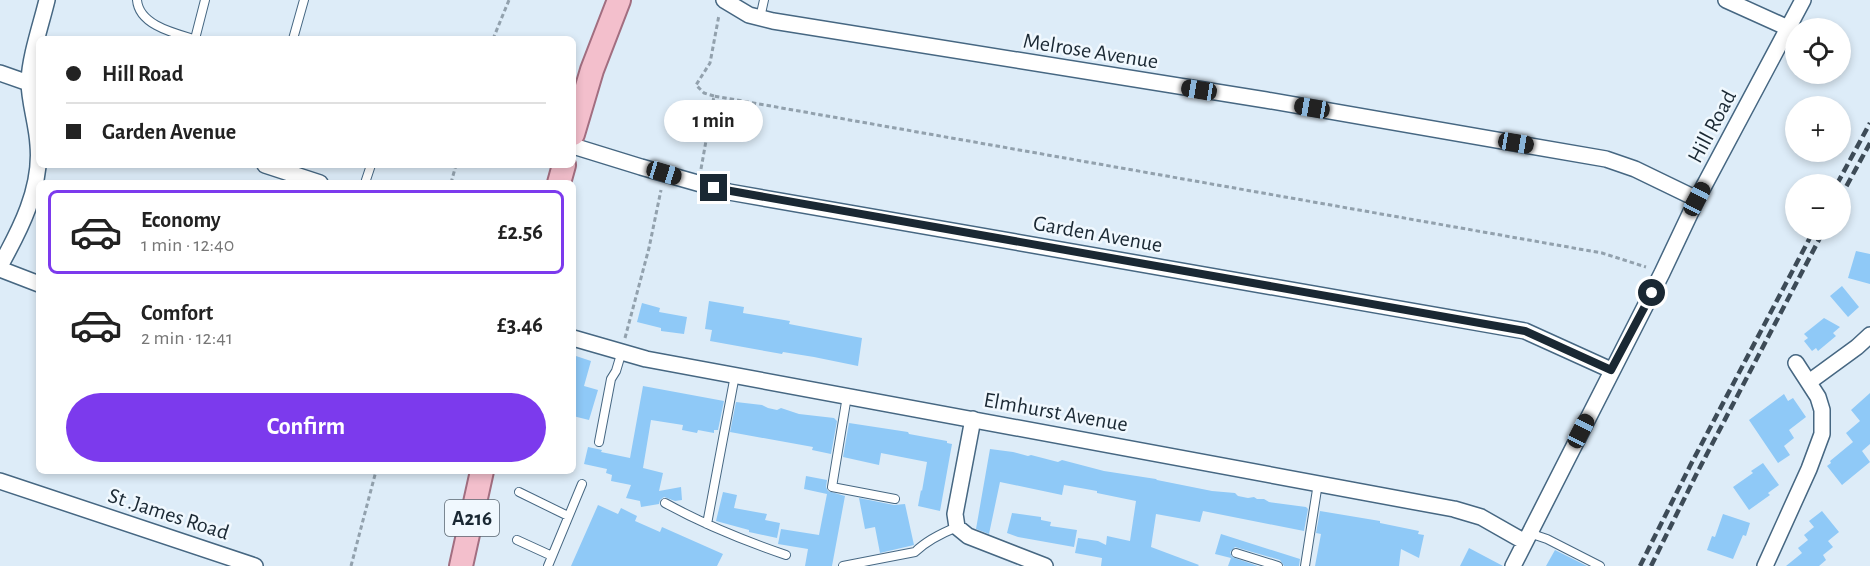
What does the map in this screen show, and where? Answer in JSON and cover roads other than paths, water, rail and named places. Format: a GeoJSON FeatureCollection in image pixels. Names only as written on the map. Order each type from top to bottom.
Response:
{"type":"FeatureCollection","features":[{"type":"Feature","properties":{"kind":"main road"},"geometry":{"type":"LineString","coordinates":[[576,124],[592,70],[619,0]]}},
{"type":"Feature","properties":{"kind":"main road","name":"A216"},"geometry":{"type":"LineString","coordinates":[[461,566],[481,474]]}},
{"type":"Feature","properties":{"kind":"street"},"geometry":{"type":"LineString","coordinates":[[38,36],[47,0]]}},
{"type":"Feature","properties":{"kind":"street"},"geometry":{"type":"LineString","coordinates":[[1726,0],[1785,27]]}},
{"type":"Feature","properties":{"kind":"street","name":"Hill Road"},"geometry":{"type":"LineString","coordinates":[[1793,18],[1803,0]]}},
{"type":"Feature","properties":{"kind":"street","name":"Melrose Avenue"},"geometry":{"type":"LineString","coordinates":[[725,1],[749,15],[760,18],[1266,100],[1606,159],[1635,169],[1697,199]]}},
{"type":"Feature","properties":{"kind":"street","name":"Hill Road"},"geometry":{"type":"LineString","coordinates":[[1513,566],[1662,273],[1697,199],[1785,34]]}},
{"type":"Feature","properties":{"kind":"street"},"geometry":{"type":"LineString","coordinates":[[36,45],[30,70],[34,85],[36,112]]}},
{"type":"Feature","properties":{"kind":"street"},"geometry":{"type":"LineString","coordinates":[[0,73],[34,85]]}},
{"type":"Feature","properties":{"kind":"street","name":"Garden Avenue"},"geometry":{"type":"LineString","coordinates":[[576,147],[698,184],[753,196],[1525,331],[1611,370]]}},
{"type":"Feature","properties":{"kind":"street"},"geometry":{"type":"LineString","coordinates":[[274,168],[311,180]]}},
{"type":"Feature","properties":{"kind":"street"},"geometry":{"type":"LineString","coordinates":[[36,180],[32,197],[0,268],[36,283]]}},
{"type":"Feature","properties":{"kind":"street"},"geometry":{"type":"LineString","coordinates":[[1809,382],[1870,335]]}},
{"type":"Feature","properties":{"kind":"street","name":"Elmhurst Avenue"},"geometry":{"type":"LineString","coordinates":[[576,339],[646,359],[1454,509],[1527,537]]}},
{"type":"Feature","properties":{"kind":"street"},"geometry":{"type":"LineString","coordinates":[[1765,566],[1819,444],[1822,428],[1822,410],[1818,397],[1796,363]]}},
{"type":"Feature","properties":{"kind":"street"},"geometry":{"type":"LineString","coordinates":[[973,418],[955,514],[957,528],[968,536],[1038,564]]}},
{"type":"Feature","properties":{"kind":"street","name":"St .James Road"},"geometry":{"type":"LineString","coordinates":[[0,481],[255,566]]}},
{"type":"Feature","properties":{"kind":"lane"},"geometry":{"type":"LineString","coordinates":[[137,0],[141,14],[168,31],[185,36]]}},
{"type":"Feature","properties":{"kind":"lane"},"geometry":{"type":"LineString","coordinates":[[196,36],[205,0]]}},
{"type":"Feature","properties":{"kind":"lane"},"geometry":{"type":"LineString","coordinates":[[294,36],[304,0]]}},
{"type":"Feature","properties":{"kind":"lane"},"geometry":{"type":"LineString","coordinates":[[760,18],[764,0]]}},
{"type":"Feature","properties":{"kind":"lane"},"geometry":{"type":"LineString","coordinates":[[599,442],[611,379],[622,351]]}},
{"type":"Feature","properties":{"kind":"lane"},"geometry":{"type":"LineString","coordinates":[[707,524],[735,375]]}},
{"type":"Feature","properties":{"kind":"lane"},"geometry":{"type":"LineString","coordinates":[[848,396],[832,487],[896,499]]}},
{"type":"Feature","properties":{"kind":"lane"},"geometry":{"type":"LineString","coordinates":[[1305,566],[1318,483]]}},
{"type":"Feature","properties":{"kind":"lane"},"geometry":{"type":"LineString","coordinates":[[548,566],[582,484]]}},
{"type":"Feature","properties":{"kind":"lane"},"geometry":{"type":"LineString","coordinates":[[519,492],[568,516]]}},
{"type":"Feature","properties":{"kind":"lane"},"geometry":{"type":"LineString","coordinates":[[665,503],[707,524],[786,555]]}},
{"type":"Feature","properties":{"kind":"lane"},"geometry":{"type":"LineString","coordinates":[[843,566],[915,552],[943,533],[957,528]]}},
{"type":"Feature","properties":{"kind":"lane"},"geometry":{"type":"LineString","coordinates":[[1527,537],[1547,539],[1600,566]]}},
{"type":"Feature","properties":{"kind":"lane"},"geometry":{"type":"LineString","coordinates":[[517,540],[552,556]]}},
{"type":"Feature","properties":{"kind":"lane"},"geometry":{"type":"LineString","coordinates":[[1236,553],[1278,566]]}},
{"type":"Feature","properties":{"kind":"railway"},"geometry":{"type":"LineString","coordinates":[[1842,174],[1870,123]]}},
{"type":"Feature","properties":{"kind":"railway"},"geometry":{"type":"LineString","coordinates":[[1851,178],[1870,143]]}},
{"type":"Feature","properties":{"kind":"railway"},"geometry":{"type":"LineString","coordinates":[[1640,566],[1809,240]]}},
{"type":"Feature","properties":{"kind":"railway"},"geometry":{"type":"LineString","coordinates":[[1651,566],[1819,240]]}}]}
